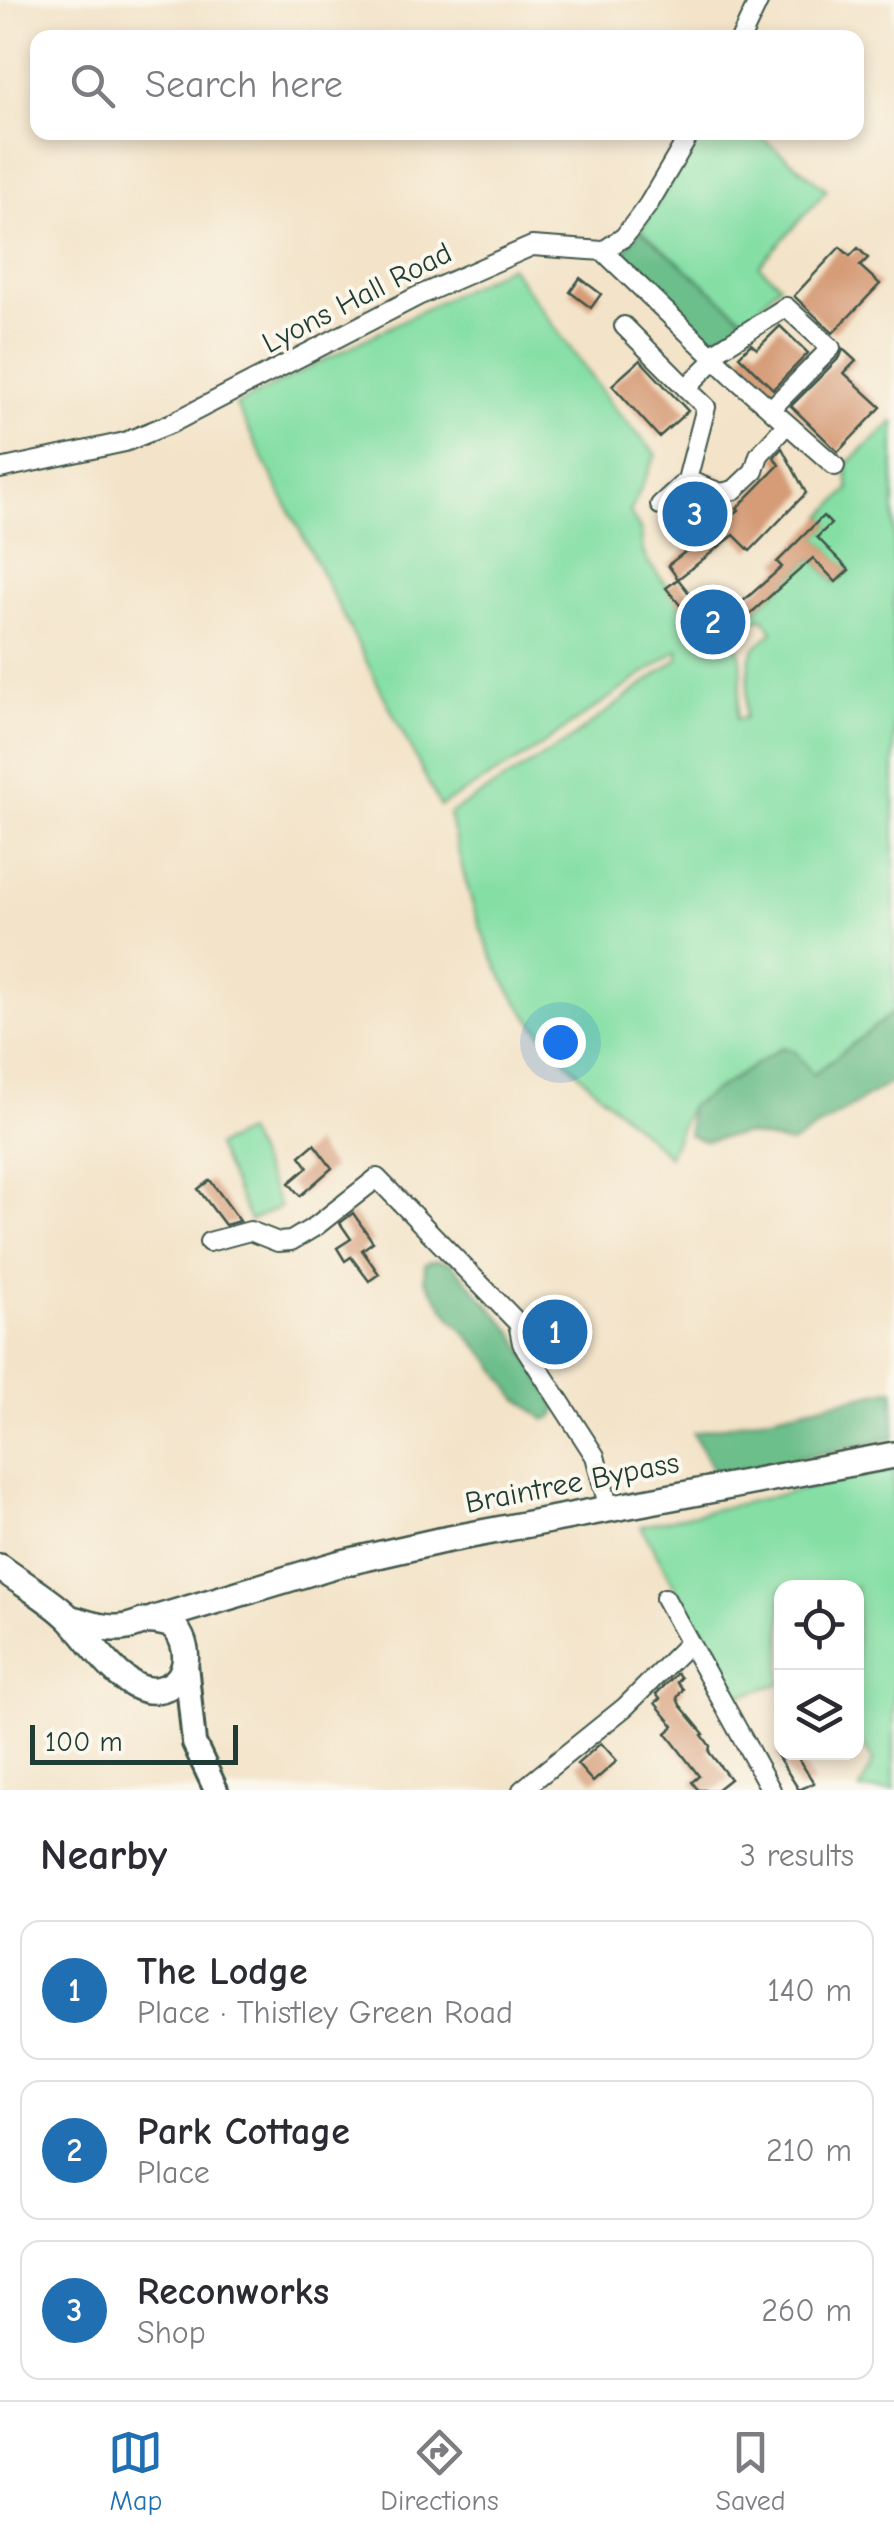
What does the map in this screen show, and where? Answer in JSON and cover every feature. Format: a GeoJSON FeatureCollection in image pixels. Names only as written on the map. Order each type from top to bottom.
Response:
{"type":"FeatureCollection","features":[{"type":"Feature","properties":{"kind":"highway","name":"Braintree Bypass"},"geometry":{"type":"LineString","coordinates":[[154,1619],[338,1564],[894,1455]]}},
{"type":"Feature","properties":{"kind":"highway"},"geometry":{"type":"LineString","coordinates":[[0,1567],[68,1618],[119,1672],[128,1681],[156,1690],[170,1684],[186,1655],[172,1625],[154,1619],[127,1628],[116,1645],[119,1672]]}},
{"type":"Feature","properties":{"kind":"highway","name":"Braintree Bypass"},"geometry":{"type":"LineString","coordinates":[[186,1655],[206,1622],[264,1588]]}},
{"type":"Feature","properties":{"kind":"highway"},"geometry":{"type":"LineString","coordinates":[[68,1618],[112,1629],[127,1628]]}},
{"type":"Feature","properties":{"kind":"main road"},"geometry":{"type":"LineString","coordinates":[[186,1655],[194,1743]]}},
{"type":"Feature","properties":{"kind":"main road"},"geometry":{"type":"LineString","coordinates":[[156,1690],[175,1708],[216,1790]]}},
{"type":"Feature","properties":{"kind":"street"},"geometry":{"type":"LineString","coordinates":[[746,30],[760,0]]}},
{"type":"Feature","properties":{"kind":"street"},"geometry":{"type":"LineString","coordinates":[[686,140],[648,206],[624,237],[603,252],[835,466]]}},
{"type":"Feature","properties":{"kind":"street","name":"Lyons Hall Road"},"geometry":{"type":"LineString","coordinates":[[0,469],[125,442],[172,423],[418,296],[515,252],[532,246],[603,252]]}},
{"type":"Feature","properties":{"kind":"street"},"geometry":{"type":"LineString","coordinates":[[686,388],[714,356],[786,307],[830,348],[771,409]]}},
{"type":"Feature","properties":{"kind":"street"},"geometry":{"type":"LineString","coordinates":[[624,326],[706,407],[687,480],[660,505]]}},
{"type":"Feature","properties":{"kind":"street"},"geometry":{"type":"LineString","coordinates":[[687,480],[722,493],[734,490],[754,471],[759,455],[787,424]]}},
{"type":"Feature","properties":{"kind":"street"},"geometry":{"type":"LineString","coordinates":[[209,1242],[250,1231],[278,1242],[291,1241],[377,1178],[518,1323],[522,1344],[595,1456],[609,1509]]}},
{"type":"Feature","properties":{"kind":"street"},"geometry":{"type":"LineString","coordinates":[[666,1598],[770,1790]]}},
{"type":"Feature","properties":{"kind":"street"},"geometry":{"type":"LineString","coordinates":[[522,1790],[624,1707],[690,1643]]}},
{"type":"Feature","properties":{"kind":"green space"},"geometry":{"type":"Polygon","coordinates":[[[696,140],[765,140],[827,190],[759,266],[779,284],[747,321],[641,230],[696,140]]]}},
{"type":"Feature","properties":{"kind":"green space"},"geometry":{"type":"Polygon","coordinates":[[[641,230],[747,321],[715,339],[698,332],[619,256],[641,230]]]}},
{"type":"Feature","properties":{"kind":"green space"},"geometry":{"type":"Polygon","coordinates":[[[510,266],[613,407],[656,454],[630,513],[641,531],[643,552],[649,563],[706,637],[700,641],[702,644],[726,628],[734,638],[742,671],[737,719],[745,718],[750,659],[756,646],[773,632],[764,618],[755,619],[750,614],[813,558],[835,583],[849,571],[817,537],[830,524],[823,516],[849,489],[846,465],[894,421],[894,1012],[813,1075],[795,1052],[783,1047],[689,1107],[669,1156],[573,1067],[538,1029],[508,987],[476,915],[449,814],[568,741],[679,658],[678,650],[529,754],[440,806],[236,405],[510,266]]]}},
{"type":"Feature","properties":{"kind":"green space"},"geometry":{"type":"Polygon","coordinates":[[[894,1012],[894,1080],[791,1144],[746,1134],[704,1141],[689,1135],[689,1107],[783,1047],[795,1051],[813,1075],[894,1012]]]}},
{"type":"Feature","properties":{"kind":"green space"},"geometry":{"type":"Polygon","coordinates":[[[246,1132],[280,1207],[250,1221],[216,1146],[246,1132]]]}},
{"type":"Feature","properties":{"kind":"green space"},"geometry":{"type":"Polygon","coordinates":[[[436,1260],[451,1263],[513,1332],[558,1409],[553,1418],[545,1420],[514,1395],[491,1361],[452,1319],[424,1279],[425,1264],[436,1260]]]}},
{"type":"Feature","properties":{"kind":"green space"},"geometry":{"type":"Polygon","coordinates":[[[894,1389],[894,1438],[716,1476],[693,1433],[894,1389]]]}},
{"type":"Feature","properties":{"kind":"green space"},"geometry":{"type":"Polygon","coordinates":[[[894,1469],[894,1790],[860,1790],[873,1761],[864,1746],[864,1580],[774,1580],[774,1685],[737,1697],[641,1526],[894,1469]]]}},
{"type":"Feature","properties":{"kind":"building"},"geometry":{"type":"Polygon","coordinates":[[[840,247],[850,256],[858,248],[868,258],[860,266],[880,284],[833,333],[794,296],[840,247]]]}},
{"type":"Feature","properties":{"kind":"building"},"geometry":{"type":"Polygon","coordinates":[[[580,278],[601,294],[591,308],[570,292],[580,278]]]}},
{"type":"Feature","properties":{"kind":"building"},"geometry":{"type":"Polygon","coordinates":[[[780,326],[808,353],[773,389],[739,356],[751,344],[757,349],[780,326]]]}},
{"type":"Feature","properties":{"kind":"building"},"geometry":{"type":"Polygon","coordinates":[[[843,349],[856,361],[844,373],[881,407],[838,452],[791,406],[840,357],[843,349]]]}},
{"type":"Feature","properties":{"kind":"building"},"geometry":{"type":"Polygon","coordinates":[[[640,360],[688,411],[659,437],[612,385],[640,360]]]}},
{"type":"Feature","properties":{"kind":"building"},"geometry":{"type":"Polygon","coordinates":[[[782,448],[806,493],[750,551],[734,535],[678,579],[668,565],[698,542],[674,509],[690,494],[701,499],[721,524],[739,510],[779,465],[774,457],[782,448]]]}},
{"type":"Feature","properties":{"kind":"building"},"geometry":{"type":"Polygon","coordinates":[[[823,516],[831,524],[817,537],[849,570],[836,582],[813,558],[750,614],[741,603],[782,567],[777,562],[823,516]]]}},
{"type":"Feature","properties":{"kind":"building"},"geometry":{"type":"Polygon","coordinates":[[[678,579],[708,617],[725,604],[734,615],[706,637],[666,588],[678,579]]]}},
{"type":"Feature","properties":{"kind":"building"},"geometry":{"type":"Polygon","coordinates":[[[314,1144],[332,1168],[300,1196],[289,1183],[308,1167],[300,1156],[314,1144]]]}},
{"type":"Feature","properties":{"kind":"building"},"geometry":{"type":"Polygon","coordinates":[[[210,1180],[240,1221],[225,1225],[198,1189],[210,1180]]]}},
{"type":"Feature","properties":{"kind":"building"},"geometry":{"type":"Polygon","coordinates":[[[353,1213],[373,1242],[362,1250],[379,1274],[369,1281],[351,1257],[345,1261],[337,1248],[351,1239],[340,1223],[353,1213]]]}},
{"type":"Feature","properties":{"kind":"building"},"geometry":{"type":"Polygon","coordinates":[[[548,1310],[572,1343],[560,1352],[535,1319],[548,1310]]]}},
{"type":"Feature","properties":{"kind":"building"},"geometry":{"type":"Polygon","coordinates":[[[677,1673],[681,1678],[677,1682],[683,1689],[677,1698],[680,1705],[704,1734],[709,1752],[730,1779],[716,1790],[698,1790],[692,1782],[699,1776],[666,1733],[674,1726],[655,1703],[660,1699],[656,1694],[677,1673]]]}},
{"type":"Feature","properties":{"kind":"building"},"geometry":{"type":"Polygon","coordinates":[[[601,1743],[617,1761],[593,1782],[577,1764],[601,1743]]]}},
{"type":"Feature","properties":{"kind":"building"},"geometry":{"type":"Polygon","coordinates":[[[780,1760],[799,1760],[814,1783],[799,1790],[780,1760]]]}},
{"type":"Feature","properties":{"kind":"place","name":"Reconworks"},"geometry":{"type":"Point","coordinates":[695,514]}},
{"type":"Feature","properties":{"kind":"place","name":"Park Cottage"},"geometry":{"type":"Point","coordinates":[713,622]}},
{"type":"Feature","properties":{"kind":"place","name":"The Lodge"},"geometry":{"type":"Point","coordinates":[555,1332]}}]}
